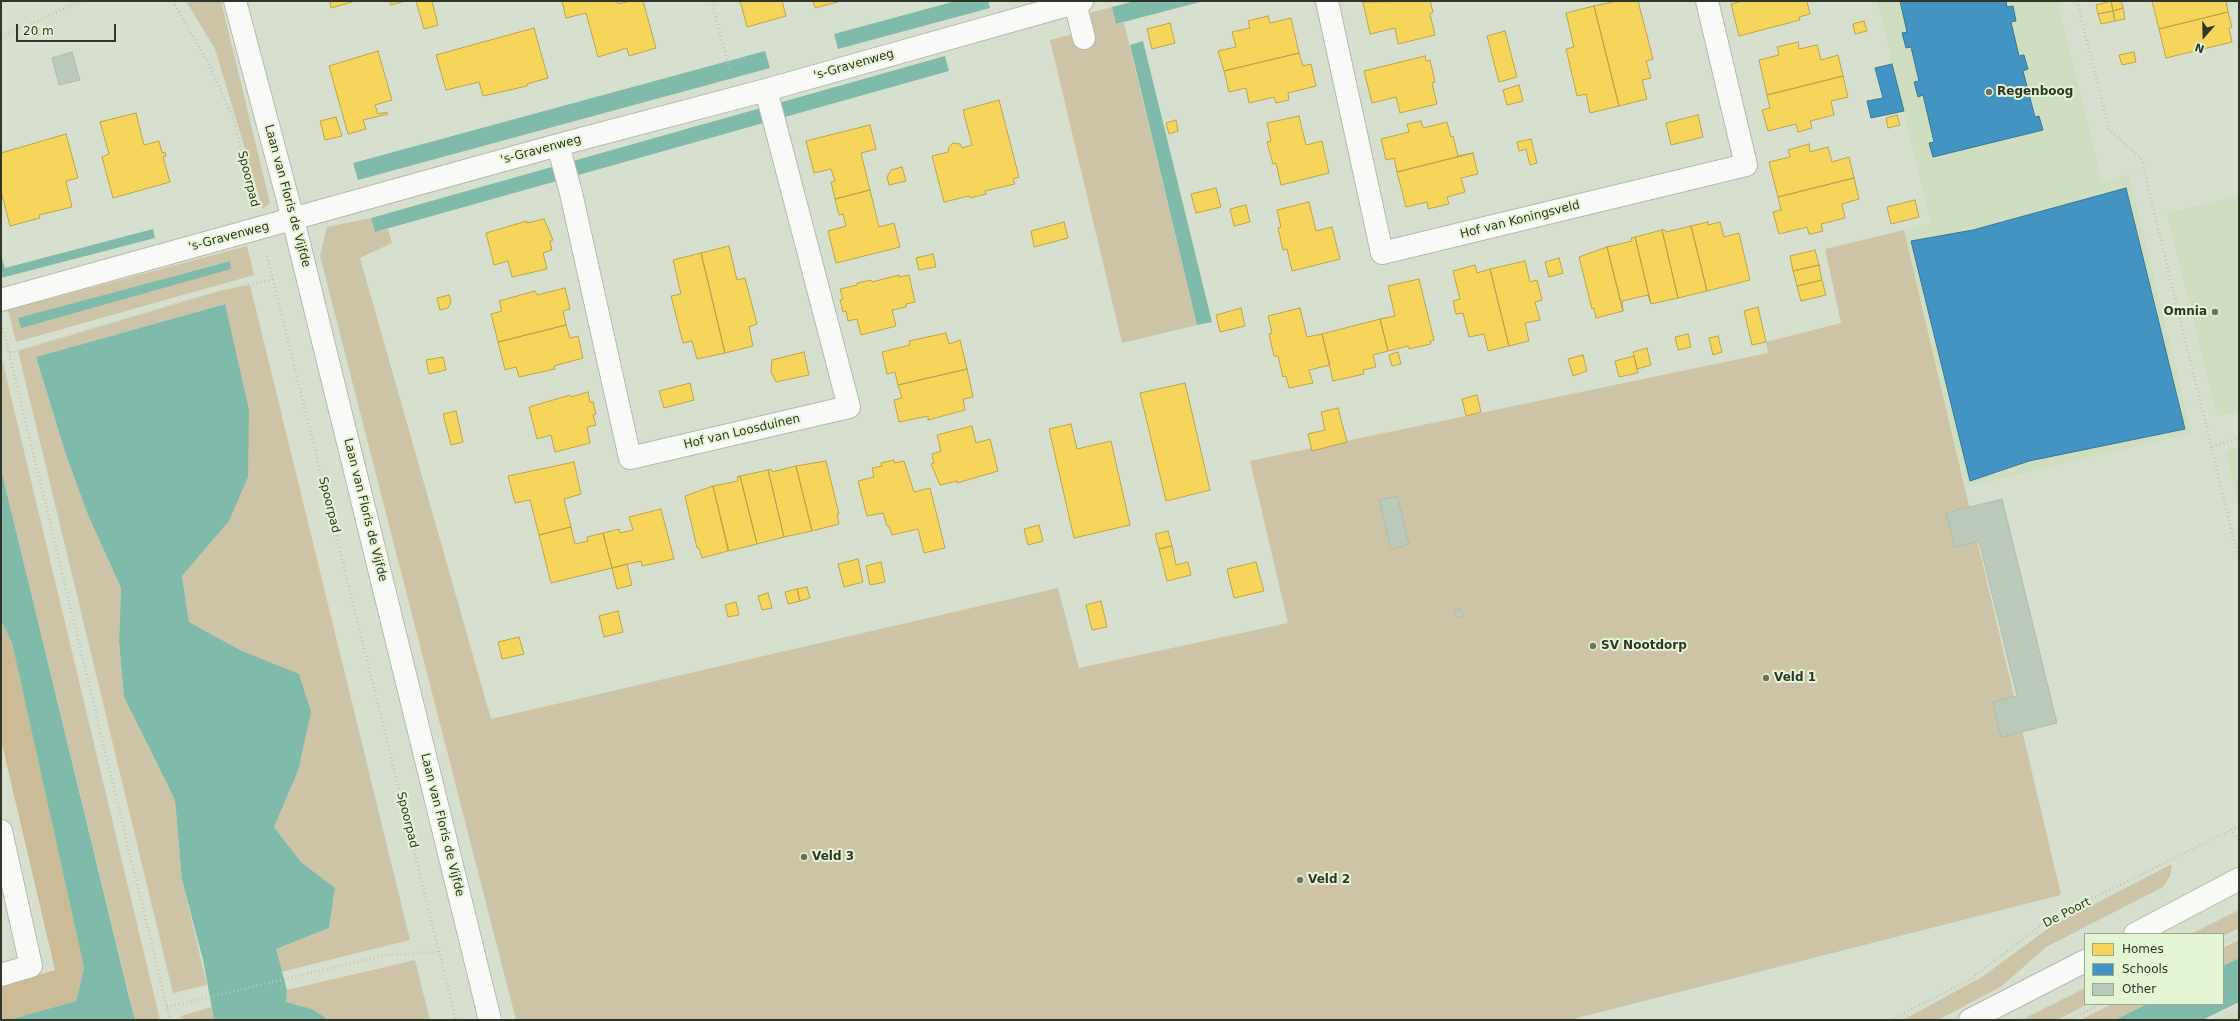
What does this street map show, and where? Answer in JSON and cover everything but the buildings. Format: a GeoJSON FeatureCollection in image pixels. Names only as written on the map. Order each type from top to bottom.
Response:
{"type":"FeatureCollection","features":[{"type":"Feature","properties":{"kind":"street","name":"Laan van Floris de Vijfde"},"geometry":{"type":"LineString","coordinates":[[235,1],[293,219],[490,1020]]}},
{"type":"Feature","properties":{"kind":"street","name":"Hof van Koningsveld"},"geometry":{"type":"LineString","coordinates":[[1327,1],[1382,253],[1746,165],[1707,1]]}},
{"type":"Feature","properties":{"kind":"street","name":"'s-Gravenweg"},"geometry":{"type":"LineString","coordinates":[[1,300],[293,219],[559,151],[767,95],[1078,2]]}},
{"type":"Feature","properties":{"kind":"street"},"geometry":{"type":"LineString","coordinates":[[1078,2],[1084,38]]}},
{"type":"Feature","properties":{"kind":"street","name":"Hof van Loosduinen"},"geometry":{"type":"LineString","coordinates":[[559,151],[571,192],[630,458],[849,407],[767,95]]}},
{"type":"Feature","properties":{"kind":"street"},"geometry":{"type":"LineString","coordinates":[[1,831],[31,966],[1,975]]}},
{"type":"Feature","properties":{"kind":"street"},"geometry":{"type":"LineString","coordinates":[[2136,933],[2239,879]]}},
{"type":"Feature","properties":{"kind":"street"},"geometry":{"type":"LineString","coordinates":[[1970,1020],[2084,962]]}},
{"type":"Feature","properties":{"kind":"path"},"geometry":{"type":"LineString","coordinates":[[1,37],[82,1]]}},
{"type":"Feature","properties":{"kind":"path","name":"Spoorpad"},"geometry":{"type":"LineString","coordinates":[[173,1],[207,61],[233,116],[456,1020]]}},
{"type":"Feature","properties":{"kind":"path"},"geometry":{"type":"LineString","coordinates":[[711,1],[725,54]]}},
{"type":"Feature","properties":{"kind":"path"},"geometry":{"type":"LineString","coordinates":[[2077,1],[2109,130],[2141,158],[2239,561]]}},
{"type":"Feature","properties":{"kind":"path"},"geometry":{"type":"LineString","coordinates":[[10,354],[220,291],[273,279]]}},
{"type":"Feature","properties":{"kind":"path"},"geometry":{"type":"LineString","coordinates":[[111,323],[114,339]]}},
{"type":"Feature","properties":{"kind":"path"},"geometry":{"type":"LineString","coordinates":[[3,326],[170,1020]]}},
{"type":"Feature","properties":{"kind":"path"},"geometry":{"type":"LineString","coordinates":[[2212,447],[2239,438]]}},
{"type":"Feature","properties":{"kind":"path","name":"De Poort"},"geometry":{"type":"LineString","coordinates":[[1890,1020],[1969,980],[2045,922],[2239,826]]}},
{"type":"Feature","properties":{"kind":"path"},"geometry":{"type":"LineString","coordinates":[[2231,829],[2239,842]]}},
{"type":"Feature","properties":{"kind":"path"},"geometry":{"type":"LineString","coordinates":[[2224,942],[2239,934]]}},
{"type":"Feature","properties":{"kind":"path"},"geometry":{"type":"LineString","coordinates":[[167,1007],[386,955],[440,952]]}},
{"type":"Feature","properties":{"kind":"path"},"geometry":{"type":"LineString","coordinates":[[2069,1020],[2099,1005]]}},
{"type":"Feature","properties":{"kind":"shaded area"},"geometry":{"type":"Polygon","coordinates":[[[186,1],[221,1],[270,203],[263,209],[215,49],[186,1]]]}},
{"type":"Feature","properties":{"kind":"shaded area"},"geometry":{"type":"Polygon","coordinates":[[[1877,1],[2058,1],[2102,182],[2129,175],[2192,433],[1966,487],[1904,230],[1931,223],[1877,1]]]}},
{"type":"Feature","properties":{"kind":"shaded area"},"geometry":{"type":"Polygon","coordinates":[[[1112,7],[1116,24],[1124,23],[1197,325],[1122,343],[1050,40],[1078,33],[1074,17],[1112,7]]]}},
{"type":"Feature","properties":{"kind":"shaded area","name":"Omnia"},"geometry":{"type":"Polygon","coordinates":[[[2239,196],[2239,412],[2217,416],[2167,213],[2239,196]]]}},
{"type":"Feature","properties":{"kind":"shaded area","name":"SV Nootdorp"},"geometry":{"type":"Polygon","coordinates":[[[371,218],[375,232],[388,229],[392,243],[360,258],[491,719],[1058,588],[1079,668],[1288,623],[1250,461],[1768,353],[1766,342],[1841,323],[1825,249],[1904,230],[2061,895],[1577,1018],[1577,1020],[516,1020],[320,256],[327,227],[371,218]]]}},
{"type":"Feature","properties":{"kind":"shaded area"},"geometry":{"type":"Polygon","coordinates":[[[247,246],[254,275],[16,342],[8,310],[247,246]],[[229,261],[25,316],[231,269],[229,261]]]}},
{"type":"Feature","properties":{"kind":"shaded area"},"geometry":{"type":"Polygon","coordinates":[[[250,285],[410,940],[281,972],[276,949],[329,928],[335,888],[301,862],[274,827],[298,771],[242,651],[189,622],[182,575],[229,521],[224,304],[36,357],[66,455],[88,515],[121,588],[119,642],[124,697],[175,800],[182,880],[207,985],[173,993],[18,351],[220,291],[250,285]]]}},
{"type":"Feature","properties":{"kind":"shaded area"},"geometry":{"type":"Polygon","coordinates":[[[1,355],[160,1020],[135,1020],[1,469],[1,355]]]}},
{"type":"Feature","properties":{"kind":"shaded area"},"geometry":{"type":"Polygon","coordinates":[[[2239,448],[2239,508],[2225,451],[2239,448]]]}},
{"type":"Feature","properties":{"kind":"shaded area"},"geometry":{"type":"Polygon","coordinates":[[[1,621],[12,643],[84,968],[76,1001],[8,1020],[1,1020],[1,986],[55,970],[1,740],[1,621]]]}},
{"type":"Feature","properties":{"kind":"shaded area"},"geometry":{"type":"Polygon","coordinates":[[[2172,864],[2170,876],[2163,887],[2046,947],[2002,986],[1938,1020],[1903,1020],[1982,977],[2050,927],[2172,864]]]}},
{"type":"Feature","properties":{"kind":"shaded area"},"geometry":{"type":"Polygon","coordinates":[[[2239,910],[2239,928],[2224,936],[2224,933],[2193,933],[2239,910]]]}},
{"type":"Feature","properties":{"kind":"shaded area"},"geometry":{"type":"Polygon","coordinates":[[[2239,940],[2239,958],[2224,966],[2224,948],[2239,940]]]}},
{"type":"Feature","properties":{"kind":"shaded area"},"geometry":{"type":"Polygon","coordinates":[[[415,960],[430,1020],[329,1020],[312,1009],[286,1002],[287,990],[415,960]]]}},
{"type":"Feature","properties":{"kind":"shaded area"},"geometry":{"type":"Polygon","coordinates":[[[2084,988],[2084,1005],[2086,1005],[2057,1020],[2021,1020],[2084,988]]]}},
{"type":"Feature","properties":{"kind":"shaded area"},"geometry":{"type":"Polygon","coordinates":[[[2110,1005],[2145,1005],[2115,1020],[2080,1020],[2110,1005]]]}},
{"type":"Feature","properties":{"kind":"shaded area"},"geometry":{"type":"Polygon","coordinates":[[[211,1007],[214,1020],[182,1020],[181,1016],[211,1007]]]}},
{"type":"Feature","properties":{"kind":"shaded area"},"geometry":{"type":"Polygon","coordinates":[[[2239,1009],[2239,1020],[2217,1020],[2239,1009]]]}},
{"type":"Feature","properties":{"kind":"water"},"geometry":{"type":"Polygon","coordinates":[[[956,1],[988,1],[990,8],[838,49],[834,34],[956,1]]]}},
{"type":"Feature","properties":{"kind":"water"},"geometry":{"type":"Polygon","coordinates":[[[1135,1],[1204,1],[1116,24],[1112,7],[1135,1]]]}},
{"type":"Feature","properties":{"kind":"water"},"geometry":{"type":"Polygon","coordinates":[[[1143,41],[1212,322],[1197,325],[1130,45],[1143,41]]]}},
{"type":"Feature","properties":{"kind":"water"},"geometry":{"type":"Polygon","coordinates":[[[765,51],[770,68],[358,180],[353,163],[765,51]]]}},
{"type":"Feature","properties":{"kind":"water"},"geometry":{"type":"Polygon","coordinates":[[[945,56],[949,71],[375,232],[371,218],[945,56]]]}},
{"type":"Feature","properties":{"kind":"water"},"geometry":{"type":"Polygon","coordinates":[[[153,229],[155,238],[1,278],[1,255],[5,268],[153,229]]]}},
{"type":"Feature","properties":{"kind":"water"},"geometry":{"type":"Polygon","coordinates":[[[230,261],[231,269],[21,328],[18,318],[230,261]]]}},
{"type":"Feature","properties":{"kind":"water"},"geometry":{"type":"Polygon","coordinates":[[[225,304],[249,410],[248,477],[229,521],[182,576],[189,622],[242,651],[299,674],[311,712],[298,771],[274,827],[301,862],[335,888],[329,928],[276,949],[287,990],[286,1002],[312,1009],[329,1020],[214,1020],[203,960],[182,880],[175,800],[124,697],[119,642],[121,588],[88,515],[66,455],[36,357],[225,304]]]}},
{"type":"Feature","properties":{"kind":"water"},"geometry":{"type":"Polygon","coordinates":[[[1,469],[135,1020],[8,1020],[76,1001],[84,968],[12,643],[1,621],[1,469]]]}},
{"type":"Feature","properties":{"kind":"water"},"geometry":{"type":"Polygon","coordinates":[[[2239,958],[2239,1002],[2202,1020],[2115,1020],[2145,1005],[2224,1005],[2224,966],[2239,958]]]}},
{"type":"Feature","properties":{"kind":"place","name":"Regenboog"},"geometry":{"type":"Point","coordinates":[1989,92]}},
{"type":"Feature","properties":{"kind":"place","name":"Omnia"},"geometry":{"type":"Point","coordinates":[2215,312]}},
{"type":"Feature","properties":{"kind":"place","name":"SV Nootdorp"},"geometry":{"type":"Point","coordinates":[1593,646]}},
{"type":"Feature","properties":{"kind":"place","name":"Veld 1"},"geometry":{"type":"Point","coordinates":[1766,678]}},
{"type":"Feature","properties":{"kind":"place","name":"Veld 3"},"geometry":{"type":"Point","coordinates":[804,857]}},
{"type":"Feature","properties":{"kind":"place","name":"Veld 2"},"geometry":{"type":"Point","coordinates":[1300,880]}}]}
